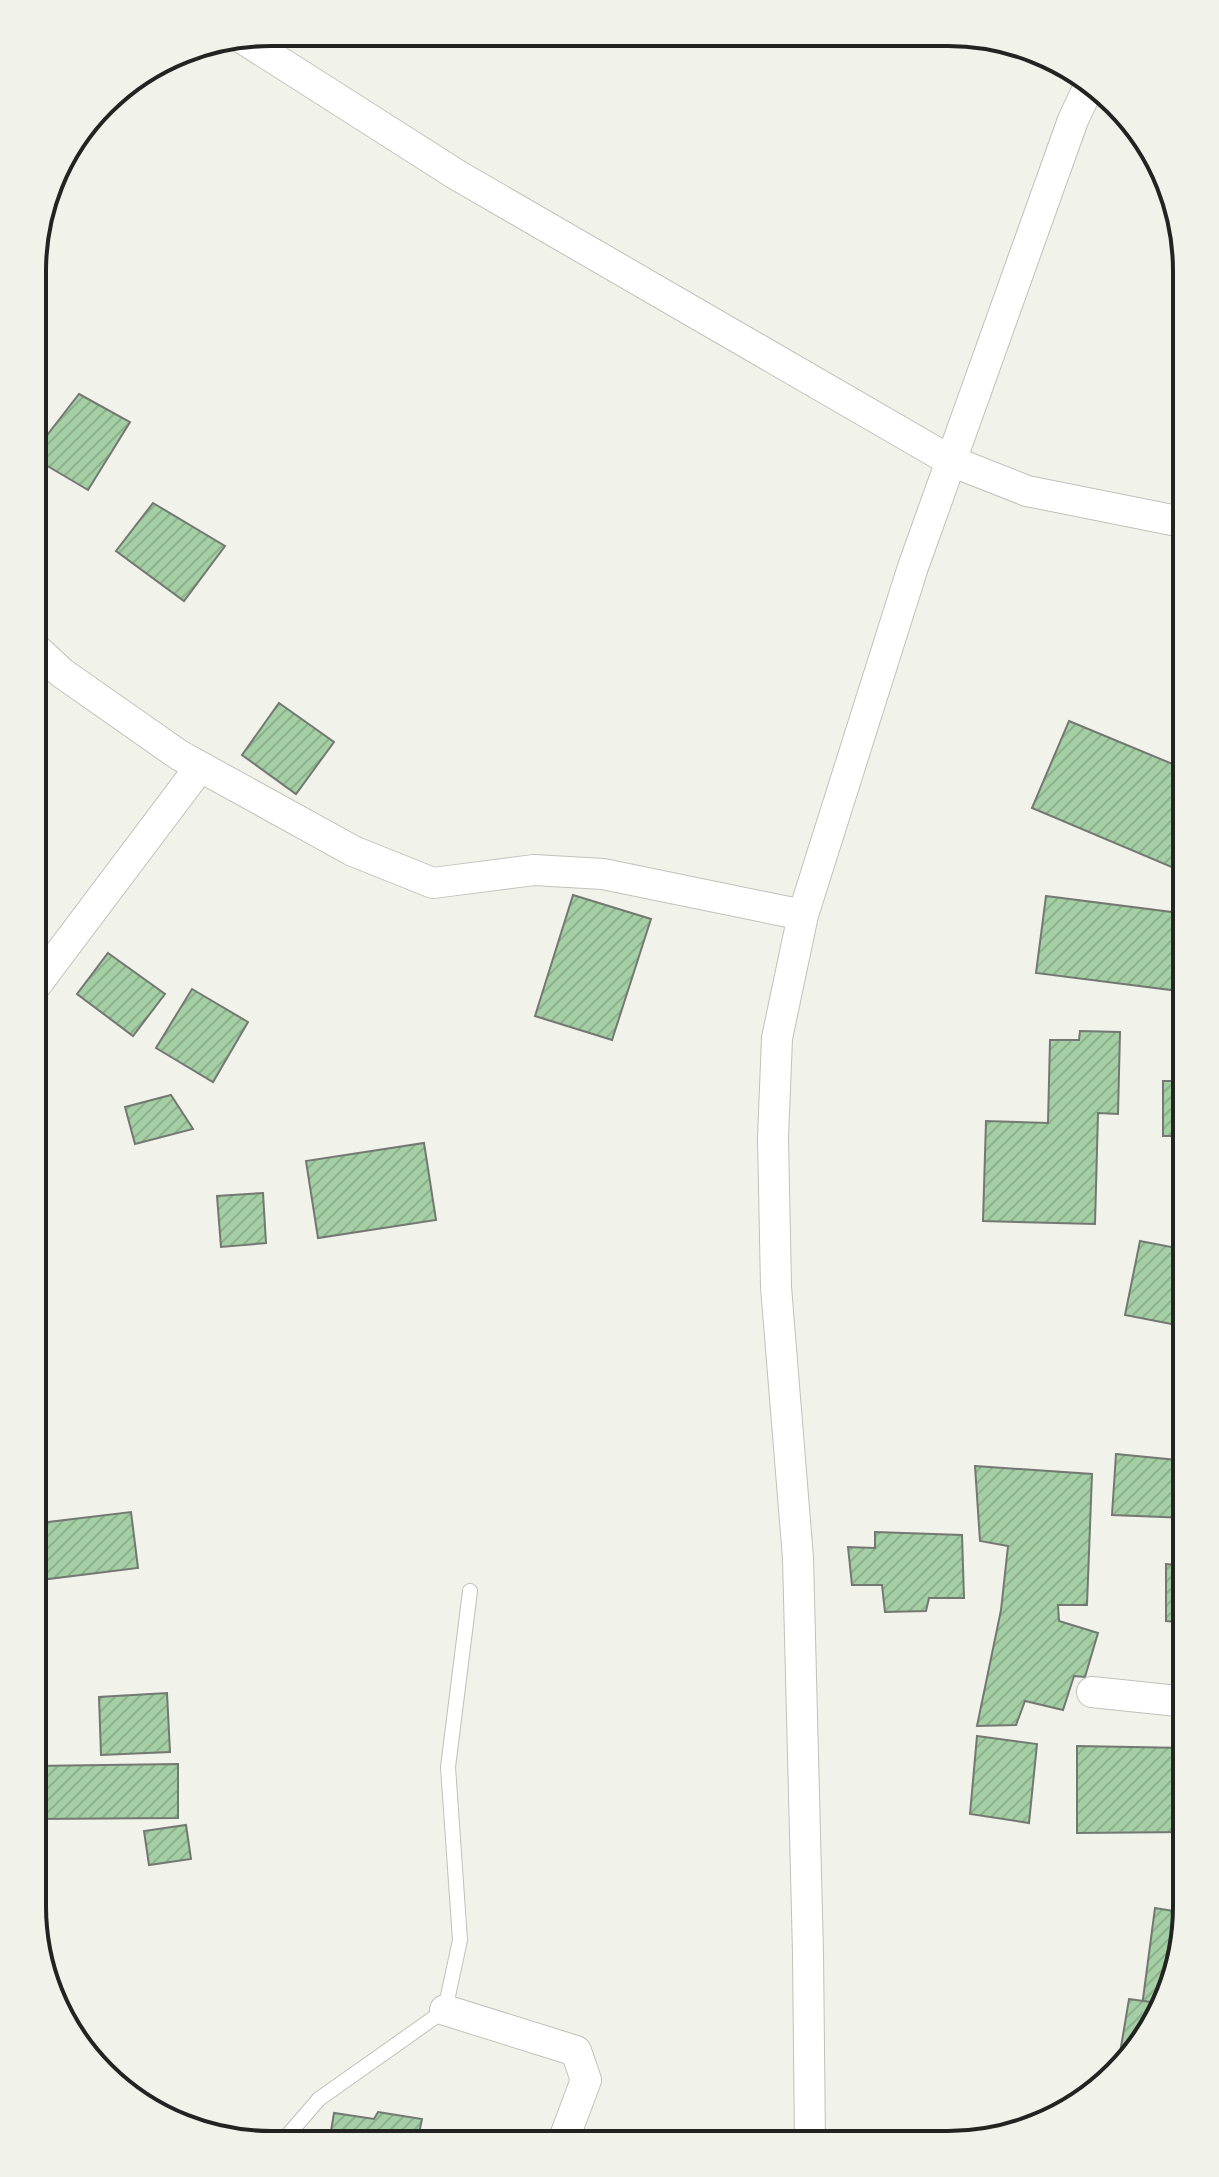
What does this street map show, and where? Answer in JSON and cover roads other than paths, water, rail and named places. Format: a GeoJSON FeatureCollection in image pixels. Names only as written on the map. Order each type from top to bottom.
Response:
{"type":"FeatureCollection","features":[{"type":"Feature","properties":{"kind":"street"},"geometry":{"type":"LineString","coordinates":[[255,46],[457,175],[951,461],[1027,491],[1173,520]]}},
{"type":"Feature","properties":{"kind":"street"},"geometry":{"type":"LineString","coordinates":[[810,2131],[798,1558],[776,1287],[773,1138],[777,1038],[803,915],[913,567],[1073,120],[1085,94]]}},
{"type":"Feature","properties":{"kind":"street"},"geometry":{"type":"LineString","coordinates":[[46,658],[62,673],[200,767],[353,851],[433,883],[534,870],[603,874],[803,915]]}},
{"type":"Feature","properties":{"kind":"street"},"geometry":{"type":"LineString","coordinates":[[46,972],[200,767]]}},
{"type":"Feature","properties":{"kind":"street"},"geometry":{"type":"LineString","coordinates":[[1092,1692],[1173,1701]]}},
{"type":"Feature","properties":{"kind":"street"},"geometry":{"type":"LineString","coordinates":[[445,2010],[576,2051],[586,2080],[567,2131]]}},
{"type":"Feature","properties":{"kind":"lane"},"geometry":{"type":"LineString","coordinates":[[291,2131],[319,2099],[445,2010],[460,1940],[448,1767],[470,1591]]}}]}
